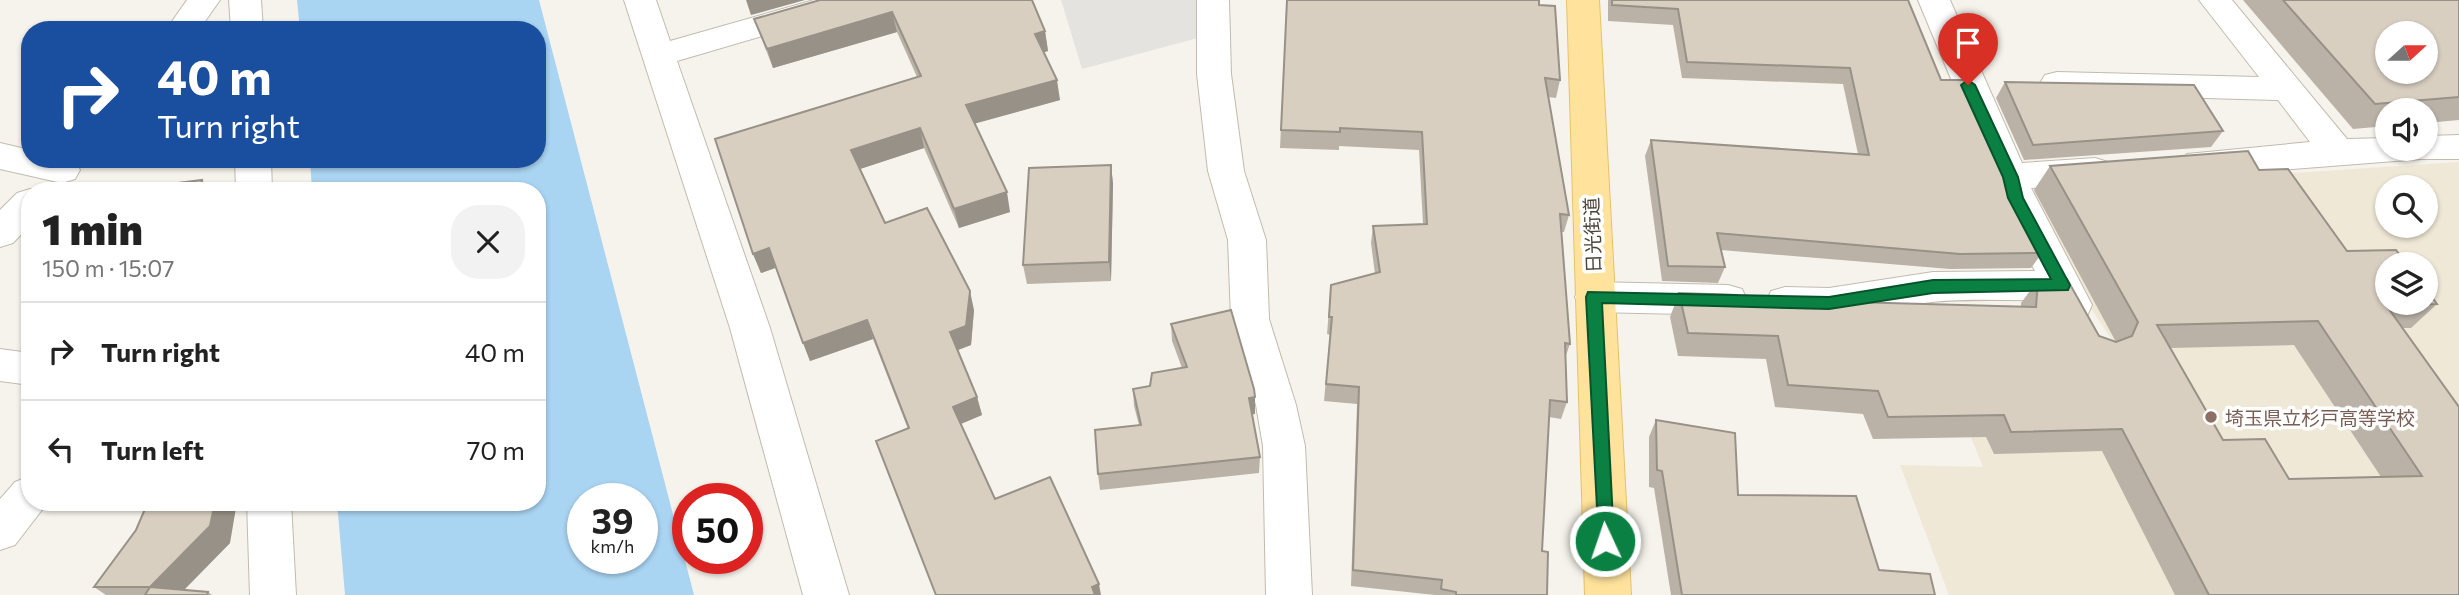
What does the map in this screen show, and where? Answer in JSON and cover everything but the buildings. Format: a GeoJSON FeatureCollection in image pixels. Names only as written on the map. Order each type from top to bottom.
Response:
{"type":"FeatureCollection","features":[{"type":"Feature","properties":{"kind":"main road","name":"日光街道"},"geometry":{"type":"LineString","coordinates":[[1583,0],[1608,595]]}},
{"type":"Feature","properties":{"kind":"street"},"geometry":{"type":"LineString","coordinates":[[189,21],[204,0]]}},
{"type":"Feature","properties":{"kind":"street"},"geometry":{"type":"LineString","coordinates":[[245,0],[246,21]]}},
{"type":"Feature","properties":{"kind":"street"},"geometry":{"type":"LineString","coordinates":[[640,0],[750,328],[826,595]]}},
{"type":"Feature","properties":{"kind":"street"},"geometry":{"type":"LineString","coordinates":[[657,56],[850,0]]}},
{"type":"Feature","properties":{"kind":"street"},"geometry":{"type":"LineString","coordinates":[[1213,0],[1214,74],[1226,171],[1247,240],[1250,319],[1276,405],[1284,446],[1289,595]]}},
{"type":"Feature","properties":{"kind":"street"},"geometry":{"type":"LineString","coordinates":[[1934,0],[2010,177],[2015,198],[2090,337]]}},
{"type":"Feature","properties":{"kind":"street"},"geometry":{"type":"LineString","coordinates":[[2215,0],[2337,152]]}},
{"type":"Feature","properties":{"kind":"street"},"geometry":{"type":"LineString","coordinates":[[2057,83],[2286,89]]}},
{"type":"Feature","properties":{"kind":"street"},"geometry":{"type":"LineString","coordinates":[[2438,148],[2459,147]]}},
{"type":"Feature","properties":{"kind":"street"},"geometry":{"type":"LineString","coordinates":[[2174,165],[2375,150]]}},
{"type":"Feature","properties":{"kind":"street"},"geometry":{"type":"LineString","coordinates":[[0,156],[21,162]]}},
{"type":"Feature","properties":{"kind":"street"},"geometry":{"type":"LineString","coordinates":[[41,168],[58,173]]}},
{"type":"Feature","properties":{"kind":"street"},"geometry":{"type":"LineString","coordinates":[[2010,177],[2133,168]]}},
{"type":"Feature","properties":{"kind":"street"},"geometry":{"type":"LineString","coordinates":[[0,233],[21,211]]}},
{"type":"Feature","properties":{"kind":"street"},"geometry":{"type":"LineString","coordinates":[[1594,297],[1829,303],[1933,286],[2062,285]]}},
{"type":"Feature","properties":{"kind":"street"},"geometry":{"type":"LineString","coordinates":[[0,365],[21,368]]}},
{"type":"Feature","properties":{"kind":"street"},"geometry":{"type":"LineString","coordinates":[[0,531],[21,506]]}},
{"type":"Feature","properties":{"kind":"street"},"geometry":{"type":"LineString","coordinates":[[269,511],[273,595]]}},
{"type":"Feature","properties":{"kind":"shaded area"},"geometry":{"type":"Polygon","coordinates":[[[1061,0],[1199,0],[1198,38],[1082,69],[1061,0]]]}},
{"type":"Feature","properties":{"kind":"shaded area","name":"埼玉県立杉戸高等学校"},"geometry":{"type":"Polygon","coordinates":[[[2459,162],[2459,595],[1949,595],[1900,465],[1983,467],[1943,369],[2122,355],[2069,276],[2028,203],[2035,190],[2459,162]]]}},
{"type":"Feature","properties":{"kind":"water"},"geometry":{"type":"Polygon","coordinates":[[[297,0],[539,0],[544,21],[299,21],[297,0]]]}},
{"type":"Feature","properties":{"kind":"water"},"geometry":{"type":"Polygon","coordinates":[[[546,27],[672,511],[672,574],[689,574],[694,595],[345,595],[338,511],[546,511],[546,182],[311,182],[311,168],[546,168],[546,27]]]}},
{"type":"Feature","properties":{"kind":"place","name":"埼玉県立杉戸高等学校"},"geometry":{"type":"Point","coordinates":[2211,417]}},
{"type":"Feature","properties":{"kind":"route"},"geometry":{"type":"LineString","coordinates":[[1605,541],[1594,297],[1829,303],[1933,286],[2062,285],[2015,198],[2010,177],[1968,85]]}}]}
